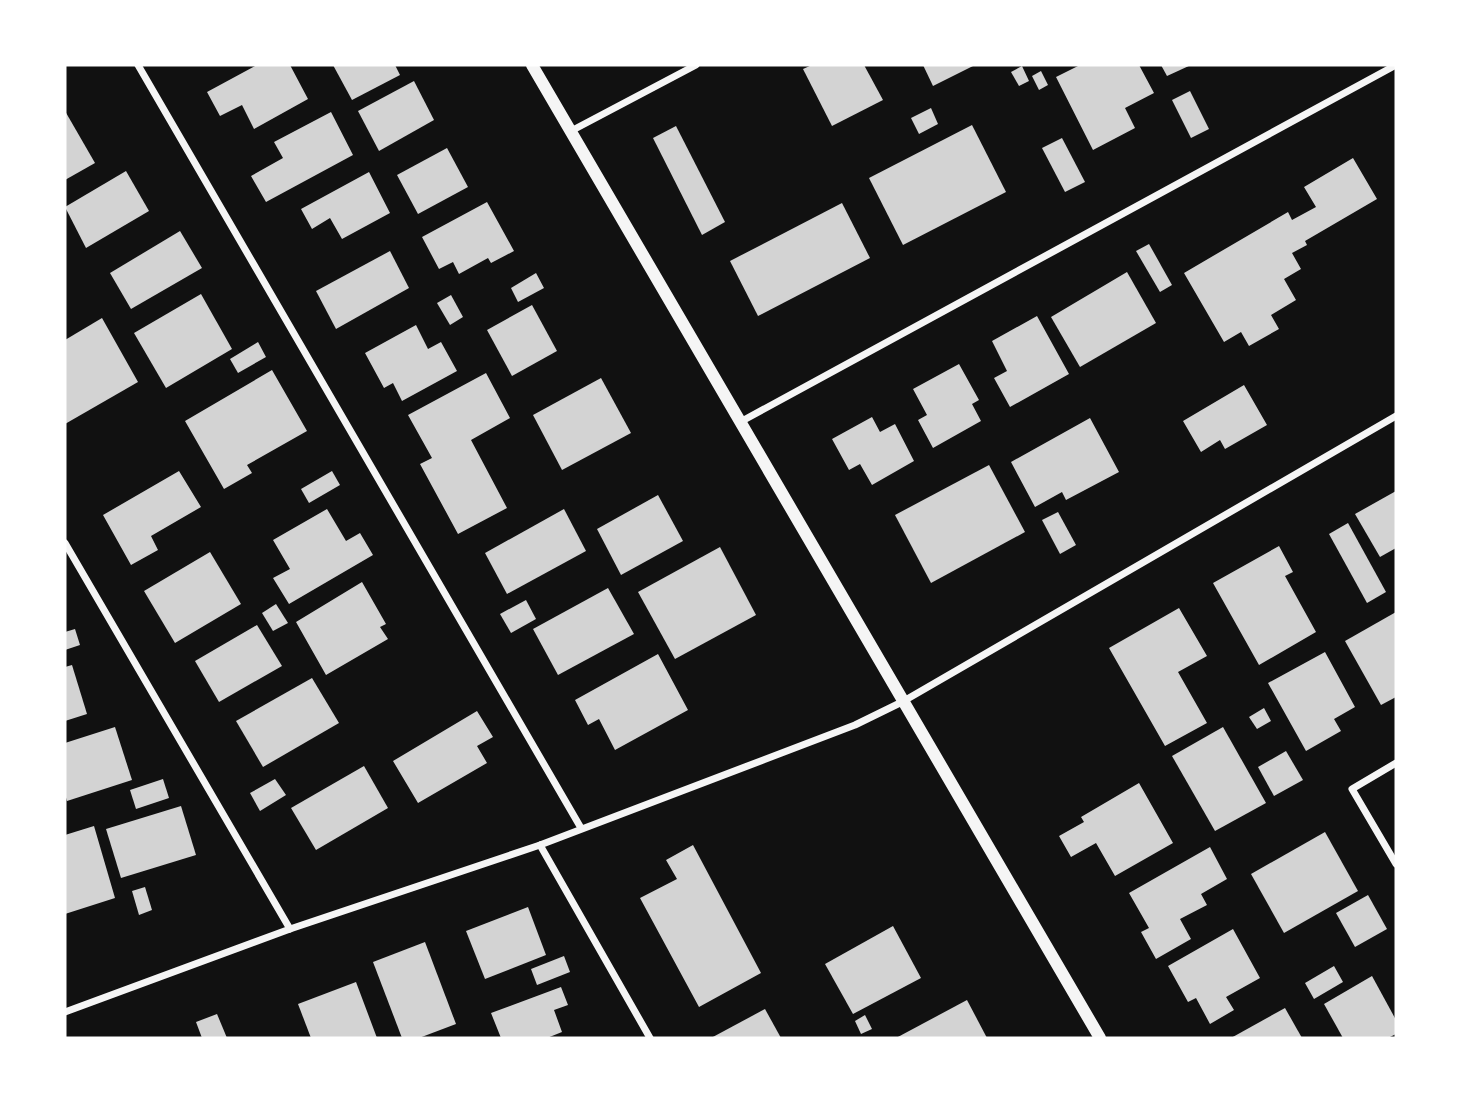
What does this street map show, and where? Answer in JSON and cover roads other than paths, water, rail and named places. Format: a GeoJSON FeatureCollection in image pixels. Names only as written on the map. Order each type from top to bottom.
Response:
{"type":"FeatureCollection","features":[{"type":"Feature","properties":{"kind":"street"},"geometry":{"type":"LineString","coordinates":[[138,65],[581,828]]}},
{"type":"Feature","properties":{"kind":"street"},"geometry":{"type":"LineString","coordinates":[[532,65],[1100,1038]]}},
{"type":"Feature","properties":{"kind":"street"},"geometry":{"type":"LineString","coordinates":[[571,131],[696,65]]}},
{"type":"Feature","properties":{"kind":"street"},"geometry":{"type":"LineString","coordinates":[[742,421],[1396,65]]}},
{"type":"Feature","properties":{"kind":"street"},"geometry":{"type":"LineString","coordinates":[[65,1012],[290,929],[540,845],[855,725],[902,702],[1396,416]]}},
{"type":"Feature","properties":{"kind":"street"},"geometry":{"type":"LineString","coordinates":[[65,543],[290,929]]}},
{"type":"Feature","properties":{"kind":"street"},"geometry":{"type":"LineString","coordinates":[[1396,763],[1352,789],[1396,864]]}},
{"type":"Feature","properties":{"kind":"street"},"geometry":{"type":"LineString","coordinates":[[540,845],[650,1038]]}}]}
